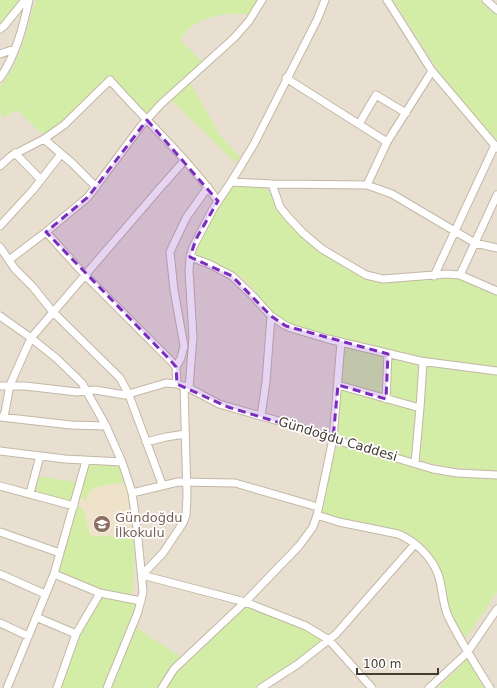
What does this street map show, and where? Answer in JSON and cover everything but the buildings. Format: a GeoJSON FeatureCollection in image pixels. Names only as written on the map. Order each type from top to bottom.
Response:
{"type":"FeatureCollection","features":[{"type":"Feature","properties":{"kind":"street"},"geometry":{"type":"LineString","coordinates":[[0,28],[4,26],[25,0]]}},
{"type":"Feature","properties":{"kind":"street"},"geometry":{"type":"LineString","coordinates":[[0,78],[16,49],[29,0]]}},
{"type":"Feature","properties":{"kind":"street"},"geometry":{"type":"LineString","coordinates":[[5,259],[46,232],[82,203],[147,120],[166,100],[234,38],[249,21],[262,0]]}},
{"type":"Feature","properties":{"kind":"street"},"geometry":{"type":"LineString","coordinates":[[142,575],[163,553],[183,523],[186,512],[183,386],[193,337],[189,271],[190,257],[196,239],[254,144],[286,78],[317,20],[324,0]]}},
{"type":"Feature","properties":{"kind":"street"},"geometry":{"type":"LineString","coordinates":[[387,0],[432,71],[496,146],[434,276]]}},
{"type":"Feature","properties":{"kind":"street"},"geometry":{"type":"LineString","coordinates":[[486,0],[497,10]]}},
{"type":"Feature","properties":{"kind":"street"},"geometry":{"type":"LineString","coordinates":[[0,54],[16,49]]}},
{"type":"Feature","properties":{"kind":"street"},"geometry":{"type":"LineString","coordinates":[[367,185],[387,142],[432,71]]}},
{"type":"Feature","properties":{"kind":"street"},"geometry":{"type":"LineString","coordinates":[[286,78],[387,142]]}},
{"type":"Feature","properties":{"kind":"street"},"geometry":{"type":"LineString","coordinates":[[0,166],[15,153],[44,139],[64,125],[110,80],[166,139],[208,187],[218,201]]}},
{"type":"Feature","properties":{"kind":"street"},"geometry":{"type":"LineString","coordinates":[[359,124],[376,96],[406,112]]}},
{"type":"Feature","properties":{"kind":"street"},"geometry":{"type":"LineString","coordinates":[[44,139],[78,168],[96,187]]}},
{"type":"Feature","properties":{"kind":"street"},"geometry":{"type":"LineString","coordinates":[[15,153],[41,180]]}},
{"type":"Feature","properties":{"kind":"street"},"geometry":{"type":"LineString","coordinates":[[0,226],[41,180],[61,154]]}},
{"type":"Feature","properties":{"kind":"street"},"geometry":{"type":"LineString","coordinates":[[106,426],[71,425],[2,417],[10,385],[31,338],[184,161]]}},
{"type":"Feature","properties":{"kind":"street"},"geometry":{"type":"LineString","coordinates":[[231,182],[367,185],[392,194],[475,243],[497,248]]}},
{"type":"Feature","properties":{"kind":"street"},"geometry":{"type":"LineString","coordinates":[[272,184],[280,207],[303,233],[322,249],[366,275],[383,278],[460,275],[497,291]]}},
{"type":"Feature","properties":{"kind":"street"},"geometry":{"type":"LineString","coordinates":[[176,367],[181,358],[184,346],[174,290],[170,252],[184,223],[208,187]]}},
{"type":"Feature","properties":{"kind":"street"},"geometry":{"type":"LineString","coordinates":[[460,275],[497,195]]}},
{"type":"Feature","properties":{"kind":"street"},"geometry":{"type":"LineString","coordinates":[[46,232],[85,275],[172,361],[176,367],[183,386]]}},
{"type":"Feature","properties":{"kind":"street"},"geometry":{"type":"LineString","coordinates":[[0,247],[5,259],[53,312],[120,378],[129,395],[162,484]]}},
{"type":"Feature","properties":{"kind":"street"},"geometry":{"type":"LineString","coordinates":[[190,257],[209,264],[232,276],[271,316],[286,326],[294,329],[423,362],[497,371]]}},
{"type":"Feature","properties":{"kind":"street"},"geometry":{"type":"LineString","coordinates":[[261,416],[266,382],[271,316]]}},
{"type":"Feature","properties":{"kind":"street"},"geometry":{"type":"LineString","coordinates":[[1,318],[31,338],[72,372],[87,391],[106,426],[122,462],[132,493],[143,592],[141,601],[107,688]]}},
{"type":"Feature","properties":{"kind":"street"},"geometry":{"type":"LineString","coordinates":[[162,688],[174,669],[245,602],[299,546],[313,527],[317,515],[333,439],[341,342]]}},
{"type":"Feature","properties":{"kind":"street"},"geometry":{"type":"LineString","coordinates":[[386,399],[388,354]]}},
{"type":"Feature","properties":{"kind":"street"},"geometry":{"type":"LineString","coordinates":[[415,463],[423,362]]}},
{"type":"Feature","properties":{"kind":"street"},"geometry":{"type":"LineString","coordinates":[[0,386],[10,385],[76,392],[100,391],[129,395],[166,383],[183,386]]}},
{"type":"Feature","properties":{"kind":"street"},"geometry":{"type":"LineString","coordinates":[[338,385],[420,408]]}},
{"type":"Feature","properties":{"kind":"street","name":"Gündoğdu Caddesi"},"geometry":{"type":"LineString","coordinates":[[183,386],[219,404],[433,469],[497,475]]}},
{"type":"Feature","properties":{"kind":"street"},"geometry":{"type":"LineString","coordinates":[[146,442],[185,434]]}},
{"type":"Feature","properties":{"kind":"street"},"geometry":{"type":"LineString","coordinates":[[0,451],[86,461],[122,462]]}},
{"type":"Feature","properties":{"kind":"street"},"geometry":{"type":"LineString","coordinates":[[30,493],[40,456]]}},
{"type":"Feature","properties":{"kind":"street"},"geometry":{"type":"LineString","coordinates":[[7,688],[54,574],[86,461]]}},
{"type":"Feature","properties":{"kind":"street"},"geometry":{"type":"LineString","coordinates":[[132,493],[162,484],[186,481],[242,484],[318,507]]}},
{"type":"Feature","properties":{"kind":"street"},"geometry":{"type":"LineString","coordinates":[[0,486],[74,506]]}},
{"type":"Feature","properties":{"kind":"street"},"geometry":{"type":"LineString","coordinates":[[317,515],[354,526],[392,532],[415,544],[430,561],[438,575],[441,595],[447,615],[467,653],[490,688]]}},
{"type":"Feature","properties":{"kind":"street"},"geometry":{"type":"LineString","coordinates":[[0,532],[60,553]]}},
{"type":"Feature","properties":{"kind":"street"},"geometry":{"type":"LineString","coordinates":[[261,688],[298,664],[329,640],[415,544]]}},
{"type":"Feature","properties":{"kind":"street"},"geometry":{"type":"LineString","coordinates":[[0,574],[45,594]]}},
{"type":"Feature","properties":{"kind":"street"},"geometry":{"type":"LineString","coordinates":[[54,574],[100,593],[141,601]]}},
{"type":"Feature","properties":{"kind":"street"},"geometry":{"type":"LineString","coordinates":[[142,575],[245,602],[306,626],[329,640],[372,688]]}},
{"type":"Feature","properties":{"kind":"street"},"geometry":{"type":"LineString","coordinates":[[57,688],[76,634],[100,593]]}},
{"type":"Feature","properties":{"kind":"street"},"geometry":{"type":"LineString","coordinates":[[429,688],[467,653],[497,609]]}},
{"type":"Feature","properties":{"kind":"street"},"geometry":{"type":"LineString","coordinates":[[36,617],[76,634]]}},
{"type":"Feature","properties":{"kind":"street"},"geometry":{"type":"LineString","coordinates":[[0,623],[28,636]]}},
{"type":"Feature","properties":{"kind":"highlighted area"},"geometry":{"type":"Polygon","coordinates":[[[147,120],[218,201],[196,239],[190,257],[232,276],[271,316],[286,326],[388,354],[386,399],[338,385],[333,439],[228,407],[177,384],[176,367],[171,361],[46,232],[88,197],[147,120]]]}},
{"type":"Feature","properties":{"kind":"shaded area"},"geometry":{"type":"Polygon","coordinates":[[[0,0],[497,0],[497,688],[0,688],[0,0]]]}},
{"type":"Feature","properties":{"kind":"shaded area","name":"Gündoğdu İlkokulu"},"geometry":{"type":"Polygon","coordinates":[[[88,467],[125,482],[131,511],[134,560],[133,590],[131,594],[58,572],[88,467]]]}},
{"type":"Feature","properties":{"kind":"green space"},"geometry":{"type":"Polygon","coordinates":[[[0,0],[19,0],[0,24],[0,0]]]}},
{"type":"Feature","properties":{"kind":"green space"},"geometry":{"type":"Polygon","coordinates":[[[36,0],[258,0],[249,15],[225,14],[216,16],[200,21],[187,30],[180,40],[204,63],[147,117],[112,75],[73,113],[44,136],[17,110],[2,118],[0,107],[0,87],[13,68],[21,49],[36,0]]]}},
{"type":"Feature","properties":{"kind":"green space"},"geometry":{"type":"Polygon","coordinates":[[[393,0],[481,0],[497,15],[497,140],[460,99],[439,72],[393,0]]]}},
{"type":"Feature","properties":{"kind":"green space"},"geometry":{"type":"Polygon","coordinates":[[[190,82],[220,135],[240,157],[236,163],[171,100],[190,82]]]}},
{"type":"Feature","properties":{"kind":"green space"},"geometry":{"type":"Polygon","coordinates":[[[234,186],[262,187],[267,189],[274,198],[280,214],[309,242],[322,252],[369,280],[381,283],[448,277],[463,280],[497,293],[497,368],[438,360],[380,348],[297,326],[277,316],[245,280],[221,265],[194,254],[201,236],[215,211],[234,186]]]}},
{"type":"Feature","properties":{"kind":"green space"},"geometry":{"type":"Polygon","coordinates":[[[344,346],[384,355],[386,357],[383,395],[341,383],[344,346]]]}},
{"type":"Feature","properties":{"kind":"green space"},"geometry":{"type":"Polygon","coordinates":[[[394,358],[412,362],[420,366],[417,399],[415,403],[390,397],[388,395],[391,362],[394,358]]]}},
{"type":"Feature","properties":{"kind":"green space"},"geometry":{"type":"Polygon","coordinates":[[[426,364],[497,374],[497,472],[448,467],[418,460],[426,364]]]}},
{"type":"Feature","properties":{"kind":"green space"},"geometry":{"type":"Polygon","coordinates":[[[342,388],[416,410],[413,459],[337,435],[342,388]]]}},
{"type":"Feature","properties":{"kind":"green space"},"geometry":{"type":"Polygon","coordinates":[[[339,445],[394,461],[462,476],[497,479],[497,592],[466,637],[462,635],[456,624],[446,600],[440,573],[427,548],[415,538],[401,531],[353,521],[322,512],[334,452],[339,445]]]}},
{"type":"Feature","properties":{"kind":"green space"},"geometry":{"type":"Polygon","coordinates":[[[91,464],[120,464],[125,482],[101,486],[92,490],[86,502],[80,495],[88,467],[91,464]]]}},
{"type":"Feature","properties":{"kind":"green space"},"geometry":{"type":"Polygon","coordinates":[[[36,476],[76,482],[72,498],[68,501],[33,492],[36,476]]]}},
{"type":"Feature","properties":{"kind":"green space"},"geometry":{"type":"Polygon","coordinates":[[[77,505],[82,507],[90,535],[133,537],[133,590],[131,594],[123,595],[104,592],[58,572],[77,505]]]}},
{"type":"Feature","properties":{"kind":"green space"},"geometry":{"type":"Polygon","coordinates":[[[101,596],[137,604],[103,688],[59,688],[79,635],[101,596]]]}},
{"type":"Feature","properties":{"kind":"green space"},"geometry":{"type":"Polygon","coordinates":[[[243,608],[253,608],[307,630],[321,639],[320,643],[302,657],[255,688],[165,688],[175,671],[243,608]]]}},
{"type":"Feature","properties":{"kind":"green space"},"geometry":{"type":"Polygon","coordinates":[[[135,627],[181,657],[170,670],[159,688],[110,688],[135,627]]]}},
{"type":"Feature","properties":{"kind":"green space"},"geometry":{"type":"Polygon","coordinates":[[[466,660],[472,665],[484,688],[438,688],[466,660]]]}},
{"type":"Feature","properties":{"kind":"place","name":"Gündoğdu İlkokulu"},"geometry":{"type":"Point","coordinates":[102,524]}}]}
